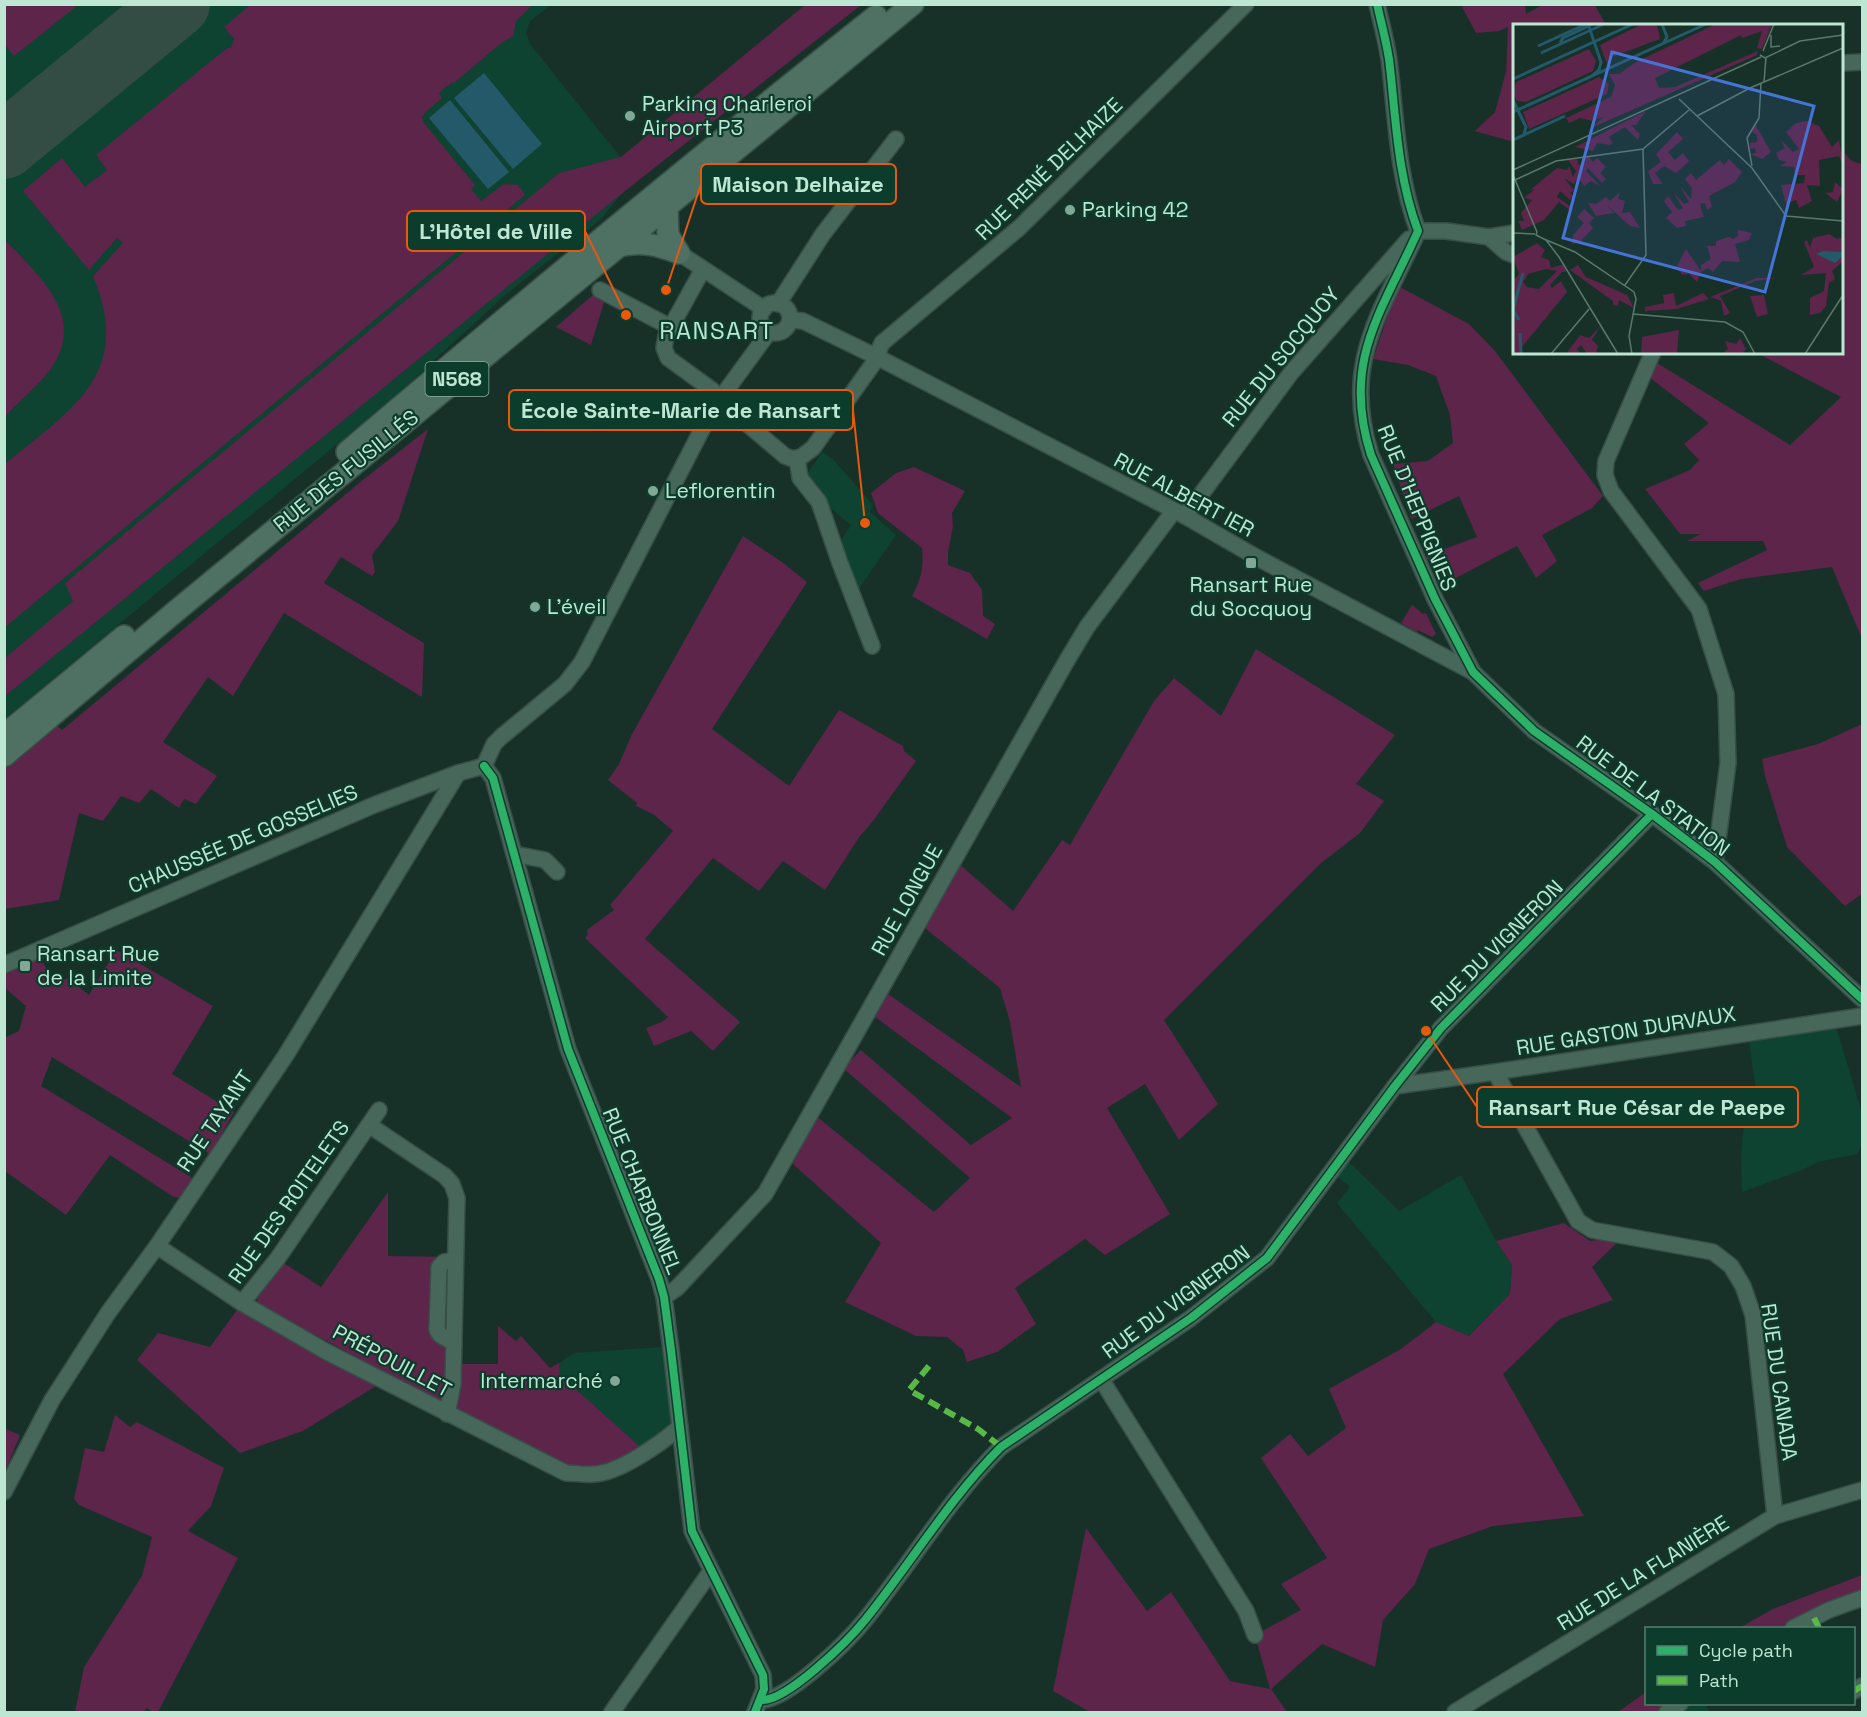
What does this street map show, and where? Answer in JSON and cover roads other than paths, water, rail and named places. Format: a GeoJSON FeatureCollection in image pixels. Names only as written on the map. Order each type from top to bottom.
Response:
{"type":"FeatureCollection","features":[{"type":"Feature","properties":{"kind":"highway","name":"RUE DES FUSILLÉS"},"geometry":{"type":"LineString","coordinates":[[4,735],[347,452],[562,270],[891,4]]}},
{"type":"Feature","properties":{"kind":"highway","name":"RUE DES FUSILLÉS"},"geometry":{"type":"LineString","coordinates":[[4,756],[185,603],[913,4]]}},
{"type":"Feature","properties":{"kind":"highway"},"geometry":{"type":"LineString","coordinates":[[667,206],[668,235],[679,253]]}},
{"type":"Feature","properties":{"kind":"highway"},"geometry":{"type":"LineString","coordinates":[[619,246],[633,243],[657,244],[679,253]]}},
{"type":"Feature","properties":{"kind":"street","name":"RUE RENÉ DELHAIZE"},"geometry":{"type":"LineString","coordinates":[[797,458],[805,454],[818,441],[873,364],[882,343],[999,247],[1069,182],[1246,4]]}},
{"type":"Feature","properties":{"kind":"street"},"geometry":{"type":"LineString","coordinates":[[1377,4],[1389,58],[1393,116],[1400,165],[1409,207],[1418,231],[1446,231],[1489,237],[1513,232]]}},
{"type":"Feature","properties":{"kind":"street"},"geometry":{"type":"LineString","coordinates":[[1843,63],[1863,62]]}},
{"type":"Feature","properties":{"kind":"street"},"geometry":{"type":"LineString","coordinates":[[679,253],[771,307],[788,310],[790,320],[783,331],[770,332],[761,320],[771,307],[823,234],[896,139]]}},
{"type":"Feature","properties":{"kind":"street","name":"RUE DU SOCQUOY"},"geometry":{"type":"LineString","coordinates":[[1179,514],[1291,373],[1354,299],[1418,231]]}},
{"type":"Feature","properties":{"kind":"street","name":"RUE D'HEPPIGNIES"},"geometry":{"type":"LineString","coordinates":[[1418,231],[1378,314],[1366,348],[1361,376],[1360,404],[1363,430],[1379,474],[1426,580],[1455,641],[1473,672]]}},
{"type":"Feature","properties":{"kind":"street"},"geometry":{"type":"LineString","coordinates":[[1489,237],[1506,252],[1513,254]]}},
{"type":"Feature","properties":{"kind":"street"},"geometry":{"type":"LineString","coordinates":[[703,269],[666,336],[664,348],[668,358],[712,390],[785,456],[797,458],[800,478],[819,502],[872,646]]}},
{"type":"Feature","properties":{"kind":"street"},"geometry":{"type":"LineString","coordinates":[[600,290],[672,328]]}},
{"type":"Feature","properties":{"kind":"street","name":"RUE ALBERT IER"},"geometry":{"type":"LineString","coordinates":[[790,320],[803,321],[875,356],[1179,514],[1473,672]]}},
{"type":"Feature","properties":{"kind":"street"},"geometry":{"type":"LineString","coordinates":[[484,766],[494,744],[566,684],[582,662],[720,398],[770,332]]}},
{"type":"Feature","properties":{"kind":"street"},"geometry":{"type":"LineString","coordinates":[[1652,354],[1606,461],[1605,475],[1611,491],[1699,609],[1726,694],[1728,763],[1715,862]]}},
{"type":"Feature","properties":{"kind":"street","name":"RUE LONGUE"},"geometry":{"type":"LineString","coordinates":[[664,1297],[677,1288],[765,1194],[1087,627],[1179,514]]}},
{"type":"Feature","properties":{"kind":"street","name":"RUE DE LA STATION"},"geometry":{"type":"LineString","coordinates":[[1473,672],[1534,731],[1652,813],[1715,862],[1863,999]]}},
{"type":"Feature","properties":{"kind":"street","name":"CHAUSSÉE DE GOSSELIES"},"geometry":{"type":"LineString","coordinates":[[4,965],[374,805],[458,773],[484,766]]}},
{"type":"Feature","properties":{"kind":"street","name":"RUE CHARBONNEL"},"geometry":{"type":"LineString","coordinates":[[484,766],[493,778],[567,1049],[664,1297],[692,1531],[763,1675],[764,1689],[758,1706]]}},
{"type":"Feature","properties":{"kind":"street","name":"RUE TAYANT"},"geometry":{"type":"LineString","coordinates":[[4,1492],[52,1400],[108,1313],[157,1246],[286,1055],[458,773]]}},
{"type":"Feature","properties":{"kind":"street","name":"RUE DU VIGNERON"},"geometry":{"type":"LineString","coordinates":[[758,1706],[789,1690],[824,1661],[864,1622],[977,1472],[1001,1447],[1191,1318],[1267,1258],[1441,1028],[1652,813]]}},
{"type":"Feature","properties":{"kind":"street"},"geometry":{"type":"LineString","coordinates":[[514,854],[544,860],[557,872]]}},
{"type":"Feature","properties":{"kind":"street","name":"RUE GASTON DURVAUX"},"geometry":{"type":"LineString","coordinates":[[1395,1086],[1863,1016]]}},
{"type":"Feature","properties":{"kind":"street","name":"RUE DU CANADA"},"geometry":{"type":"LineString","coordinates":[[1495,1072],[1578,1221],[1592,1230],[1713,1252],[1731,1266],[1743,1286],[1754,1319],[1775,1516]]}},
{"type":"Feature","properties":{"kind":"street","name":"RUE DES ROITELETS"},"geometry":{"type":"LineString","coordinates":[[242,1303],[278,1258],[380,1110]]}},
{"type":"Feature","properties":{"kind":"street","name":"RUE DES ROITELETS"},"geometry":{"type":"LineString","coordinates":[[369,1125],[436,1170],[452,1184],[457,1198],[455,1260],[444,1262],[439,1267],[437,1330],[440,1335],[454,1343],[453,1384],[447,1414]]}},
{"type":"Feature","properties":{"kind":"street","name":"PRÉPOUILLET"},"geometry":{"type":"LineString","coordinates":[[157,1246],[242,1303],[327,1352],[566,1473],[596,1474],[626,1464],[665,1440],[680,1427]]}},
{"type":"Feature","properties":{"kind":"street","name":"RUE DU VIGNERON"},"geometry":{"type":"LineString","coordinates":[[1101,1379],[1246,1611],[1255,1635]]}},
{"type":"Feature","properties":{"kind":"street","name":"RUE DE LA FLANIÈRE"},"geometry":{"type":"LineString","coordinates":[[1455,1713],[1775,1516],[1863,1490]]}},
{"type":"Feature","properties":{"kind":"street"},"geometry":{"type":"LineString","coordinates":[[612,1713],[711,1571]]}},
{"type":"Feature","properties":{"kind":"street"},"geometry":{"type":"LineString","coordinates":[[1801,1627],[1816,1623],[1863,1598]]}},
{"type":"Feature","properties":{"kind":"water"},"geometry":{"type":"Polygon","coordinates":[[[484,73],[542,144],[513,169],[454,98],[484,73]]]}},
{"type":"Feature","properties":{"kind":"water"},"geometry":{"type":"Polygon","coordinates":[[[450,100],[509,172],[488,189],[429,118],[450,100]]]}},
{"type":"Feature","properties":{"kind":"place","name":"Parking Charleroi Airport P3"},"geometry":{"type":"Point","coordinates":[630,116]}},
{"type":"Feature","properties":{"kind":"place","name":"Parking 42"},"geometry":{"type":"Point","coordinates":[1070,210]}},
{"type":"Feature","properties":{"kind":"place","name":"Maison Delhaize"},"geometry":{"type":"Point","coordinates":[666,290]}},
{"type":"Feature","properties":{"kind":"place","name":"L'Hôtel de Ville"},"geometry":{"type":"Point","coordinates":[626,315]}},
{"type":"Feature","properties":{"kind":"place","name":"Leflorentin"},"geometry":{"type":"Point","coordinates":[653,491]}},
{"type":"Feature","properties":{"kind":"place","name":"École Sainte-Marie de Ransart"},"geometry":{"type":"Point","coordinates":[865,523]}},
{"type":"Feature","properties":{"kind":"place","name":"Ransart Rue du Socquoy"},"geometry":{"type":"Point","coordinates":[1251,563]}},
{"type":"Feature","properties":{"kind":"place","name":"L'éveil"},"geometry":{"type":"Point","coordinates":[535,607]}},
{"type":"Feature","properties":{"kind":"place","name":"Ransart Rue de la Limite"},"geometry":{"type":"Point","coordinates":[25,966]}},
{"type":"Feature","properties":{"kind":"place","name":"Ransart Rue César de Paepe"},"geometry":{"type":"Point","coordinates":[1426,1031]}},
{"type":"Feature","properties":{"kind":"place","name":"Intermarché"},"geometry":{"type":"Point","coordinates":[615,1381]}},
{"type":"Feature","properties":{"kind":"district","name":"RANSART"},"geometry":{"type":"Point","coordinates":[717,331]}}]}
